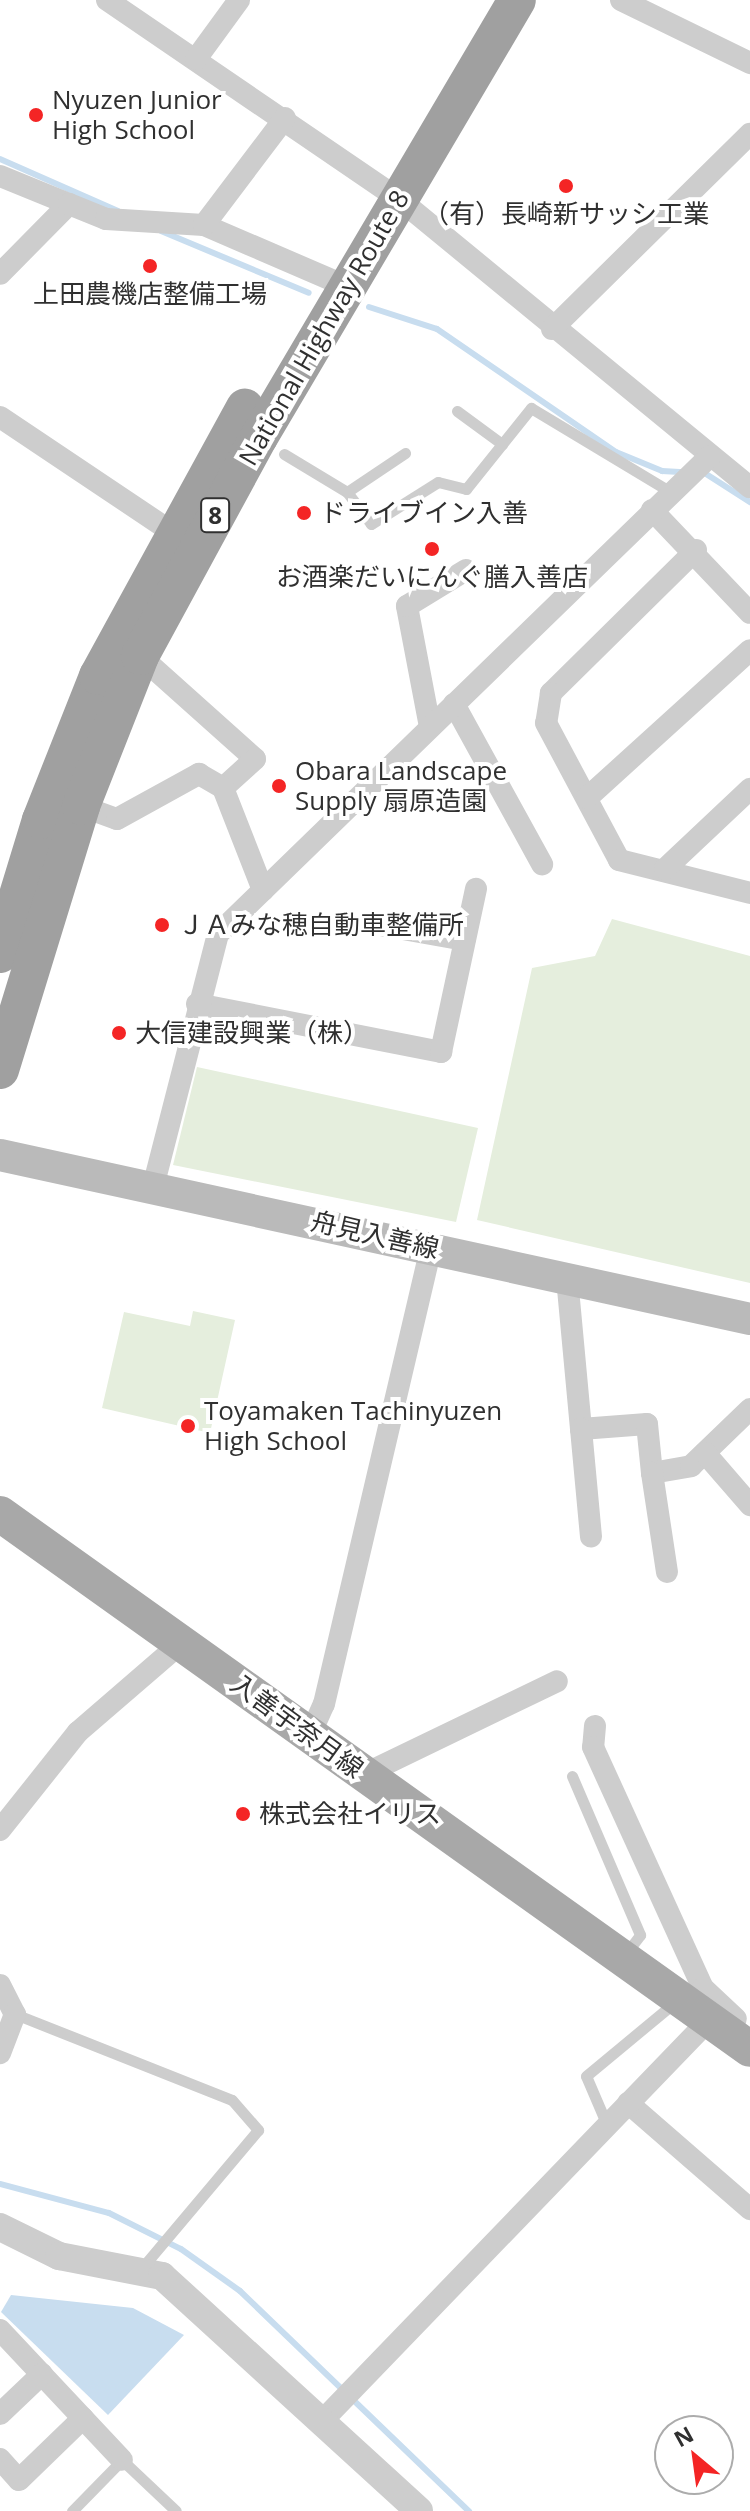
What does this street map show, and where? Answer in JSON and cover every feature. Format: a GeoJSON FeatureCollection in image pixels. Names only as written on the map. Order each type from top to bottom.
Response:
{"type":"FeatureCollection","features":[{"type":"Feature","properties":{"kind":"highway","name":"National Highway Route 8"},"geometry":{"type":"LineString","coordinates":[[0,1070],[81,806],[140,656],[196,547],[348,287],[392,194],[494,0]]}},
{"type":"Feature","properties":{"kind":"highway","name":"National Highway Route 8"},"geometry":{"type":"LineString","coordinates":[[0,954],[41,820],[143,584],[278,351],[392,194],[517,0]]}},
{"type":"Feature","properties":{"kind":"main road","name":"舟見入善線"},"geometry":{"type":"LineString","coordinates":[[0,1155],[750,1319]]}},
{"type":"Feature","properties":{"kind":"main road","name":"入善宇奈月線"},"geometry":{"type":"LineString","coordinates":[[0,1514],[679,1999],[734,2025]]}},
{"type":"Feature","properties":{"kind":"street"},"geometry":{"type":"LineString","coordinates":[[107,0],[131,8],[196,59],[392,194],[552,329],[750,487]]}},
{"type":"Feature","properties":{"kind":"street"},"geometry":{"type":"LineString","coordinates":[[196,59],[239,0]]}},
{"type":"Feature","properties":{"kind":"street"},"geometry":{"type":"LineString","coordinates":[[621,0],[750,63]]}},
{"type":"Feature","properties":{"kind":"street"},"geometry":{"type":"LineString","coordinates":[[204,225],[285,118]]}},
{"type":"Feature","properties":{"kind":"street"},"geometry":{"type":"LineString","coordinates":[[552,329],[750,134]]}},
{"type":"Feature","properties":{"kind":"street"},"geometry":{"type":"LineString","coordinates":[[0,176],[106,219],[204,225],[348,287]]}},
{"type":"Feature","properties":{"kind":"street"},"geometry":{"type":"LineString","coordinates":[[0,274],[69,204]]}},
{"type":"Feature","properties":{"kind":"street"},"geometry":{"type":"LineString","coordinates":[[1,421],[196,547]]}},
{"type":"Feature","properties":{"kind":"street"},"geometry":{"type":"LineString","coordinates":[[153,1187],[197,1004],[218,934],[669,491],[710,456]]}},
{"type":"Feature","properties":{"kind":"street"},"geometry":{"type":"LineString","coordinates":[[652,510],[696,550],[750,613]]}},
{"type":"Feature","properties":{"kind":"street"},"geometry":{"type":"LineString","coordinates":[[696,550],[551,693],[546,723],[619,860],[665,869],[750,893]]}},
{"type":"Feature","properties":{"kind":"street"},"geometry":{"type":"LineString","coordinates":[[430,727],[407,606],[466,570]]}},
{"type":"Feature","properties":{"kind":"street"},"geometry":{"type":"LineString","coordinates":[[587,798],[750,650]]}},
{"type":"Feature","properties":{"kind":"street"},"geometry":{"type":"LineString","coordinates":[[140,656],[255,759],[223,788]]}},
{"type":"Feature","properties":{"kind":"street"},"geometry":{"type":"LineString","coordinates":[[454,704],[542,864]]}},
{"type":"Feature","properties":{"kind":"street"},"geometry":{"type":"LineString","coordinates":[[81,806],[117,819],[199,774],[223,788],[263,890]]}},
{"type":"Feature","properties":{"kind":"street"},"geometry":{"type":"LineString","coordinates":[[665,869],[750,789]]}},
{"type":"Feature","properties":{"kind":"street"},"geometry":{"type":"LineString","coordinates":[[197,1004],[441,1052],[476,889]]}},
{"type":"Feature","properties":{"kind":"street"},"geometry":{"type":"LineString","coordinates":[[369,923],[465,940]]}},
{"type":"Feature","properties":{"kind":"street"},"geometry":{"type":"LineString","coordinates":[[310,1735],[324,1704],[431,1247]]}},
{"type":"Feature","properties":{"kind":"street"},"geometry":{"type":"LineString","coordinates":[[567,1278],[591,1537]]}},
{"type":"Feature","properties":{"kind":"street"},"geometry":{"type":"LineString","coordinates":[[652,1473],[691,1466],[750,1409]]}},
{"type":"Feature","properties":{"kind":"street"},"geometry":{"type":"LineString","coordinates":[[581,1429],[647,1424],[667,1572]]}},
{"type":"Feature","properties":{"kind":"street"},"geometry":{"type":"LineString","coordinates":[[705,1453],[750,1505]]}},
{"type":"Feature","properties":{"kind":"street"},"geometry":{"type":"LineString","coordinates":[[0,1830],[78,1732],[181,1643]]}},
{"type":"Feature","properties":{"kind":"street"},"geometry":{"type":"LineString","coordinates":[[365,1774],[557,1681]]}},
{"type":"Feature","properties":{"kind":"street"},"geometry":{"type":"LineString","coordinates":[[324,2419],[628,2103],[734,2025],[703,1988],[593,1747],[595,1726]]}},
{"type":"Feature","properties":{"kind":"street"},"geometry":{"type":"LineString","coordinates":[[0,1985],[15,2014],[0,2053]]}},
{"type":"Feature","properties":{"kind":"street"},"geometry":{"type":"LineString","coordinates":[[628,2103],[750,2209]]}},
{"type":"Feature","properties":{"kind":"street"},"geometry":{"type":"LineString","coordinates":[[0,2227],[59,2256],[162,2276],[198,2302],[419,2511]]}},
{"type":"Feature","properties":{"kind":"street"},"geometry":{"type":"LineString","coordinates":[[0,2330],[122,2460]]}},
{"type":"Feature","properties":{"kind":"street"},"geometry":{"type":"LineString","coordinates":[[0,2414],[42,2374]]}},
{"type":"Feature","properties":{"kind":"street"},"geometry":{"type":"LineString","coordinates":[[0,2459],[19,2480],[83,2418]]}},
{"type":"Feature","properties":{"kind":"lane"},"geometry":{"type":"LineString","coordinates":[[284,454],[347,492],[371,524],[438,482],[466,489],[531,408],[669,491]]}},
{"type":"Feature","properties":{"kind":"lane"},"geometry":{"type":"LineString","coordinates":[[457,411],[502,444]]}},
{"type":"Feature","properties":{"kind":"lane"},"geometry":{"type":"LineString","coordinates":[[347,492],[405,453]]}},
{"type":"Feature","properties":{"kind":"lane"},"geometry":{"type":"LineString","coordinates":[[572,1776],[640,1935],[623,1959]]}},
{"type":"Feature","properties":{"kind":"lane"},"geometry":{"type":"LineString","coordinates":[[607,2125],[586,2076],[679,1999]]}},
{"type":"Feature","properties":{"kind":"lane"},"geometry":{"type":"LineString","coordinates":[[15,2014],[232,2100],[258,2130],[139,2271]]}},
{"type":"Feature","properties":{"kind":"lane"},"geometry":{"type":"LineString","coordinates":[[72,2511],[122,2460],[176,2511]]}},
{"type":"Feature","properties":{"kind":"green space"},"geometry":{"type":"Polygon","coordinates":[[[612,919],[750,956],[750,1283],[477,1220],[532,968],[595,956],[612,919]]]}},
{"type":"Feature","properties":{"kind":"green space"},"geometry":{"type":"Polygon","coordinates":[[[197,1067],[478,1128],[456,1222],[173,1165],[197,1067]]]}},
{"type":"Feature","properties":{"kind":"green space"},"geometry":{"type":"Polygon","coordinates":[[[193,1311],[235,1320],[210,1433],[102,1408],[124,1312],[190,1326],[193,1311]]]}},
{"type":"Feature","properties":{"kind":"water"},"geometry":{"type":"Polygon","coordinates":[[[11,2295],[133,2308],[184,2335],[108,2415],[1,2312],[11,2295]]]}},
{"type":"Feature","properties":{"kind":"waterway"},"geometry":{"type":"LineString","coordinates":[[0,159],[118,211]]}},
{"type":"Feature","properties":{"kind":"waterway"},"geometry":{"type":"LineString","coordinates":[[161,231],[309,293]]}},
{"type":"Feature","properties":{"kind":"waterway"},"geometry":{"type":"LineString","coordinates":[[369,307],[437,329],[616,452],[662,471],[684,472]]}},
{"type":"Feature","properties":{"kind":"waterway"},"geometry":{"type":"LineString","coordinates":[[703,472],[750,502]]}},
{"type":"Feature","properties":{"kind":"waterway"},"geometry":{"type":"LineString","coordinates":[[0,2184],[109,2213],[181,2249],[240,2291],[469,2511]]}},
{"type":"Feature","properties":{"kind":"place","name":"Nyuzen Junior High School"},"geometry":{"type":"Point","coordinates":[36,115]}},
{"type":"Feature","properties":{"kind":"place","name":"（有）長崎新サッシ工業"},"geometry":{"type":"Point","coordinates":[566,186]}},
{"type":"Feature","properties":{"kind":"place","name":"上田農機店整備工場"},"geometry":{"type":"Point","coordinates":[150,266]}},
{"type":"Feature","properties":{"kind":"place","name":"ドライブイン入善"},"geometry":{"type":"Point","coordinates":[304,513]}},
{"type":"Feature","properties":{"kind":"place","name":"お酒楽だいにんぐ膳入善店"},"geometry":{"type":"Point","coordinates":[432,549]}},
{"type":"Feature","properties":{"kind":"place","name":"Obara Landscape Supply 扇原造園"},"geometry":{"type":"Point","coordinates":[279,786]}},
{"type":"Feature","properties":{"kind":"place","name":"ＪＡみな穂自動車整備所"},"geometry":{"type":"Point","coordinates":[162,925]}},
{"type":"Feature","properties":{"kind":"place","name":"大信建設興業（株）"},"geometry":{"type":"Point","coordinates":[119,1033]}},
{"type":"Feature","properties":{"kind":"place","name":"Toyamaken Tachinyuzen High School"},"geometry":{"type":"Point","coordinates":[188,1426]}},
{"type":"Feature","properties":{"kind":"place","name":"株式会社イリス"},"geometry":{"type":"Point","coordinates":[243,1814]}}]}
